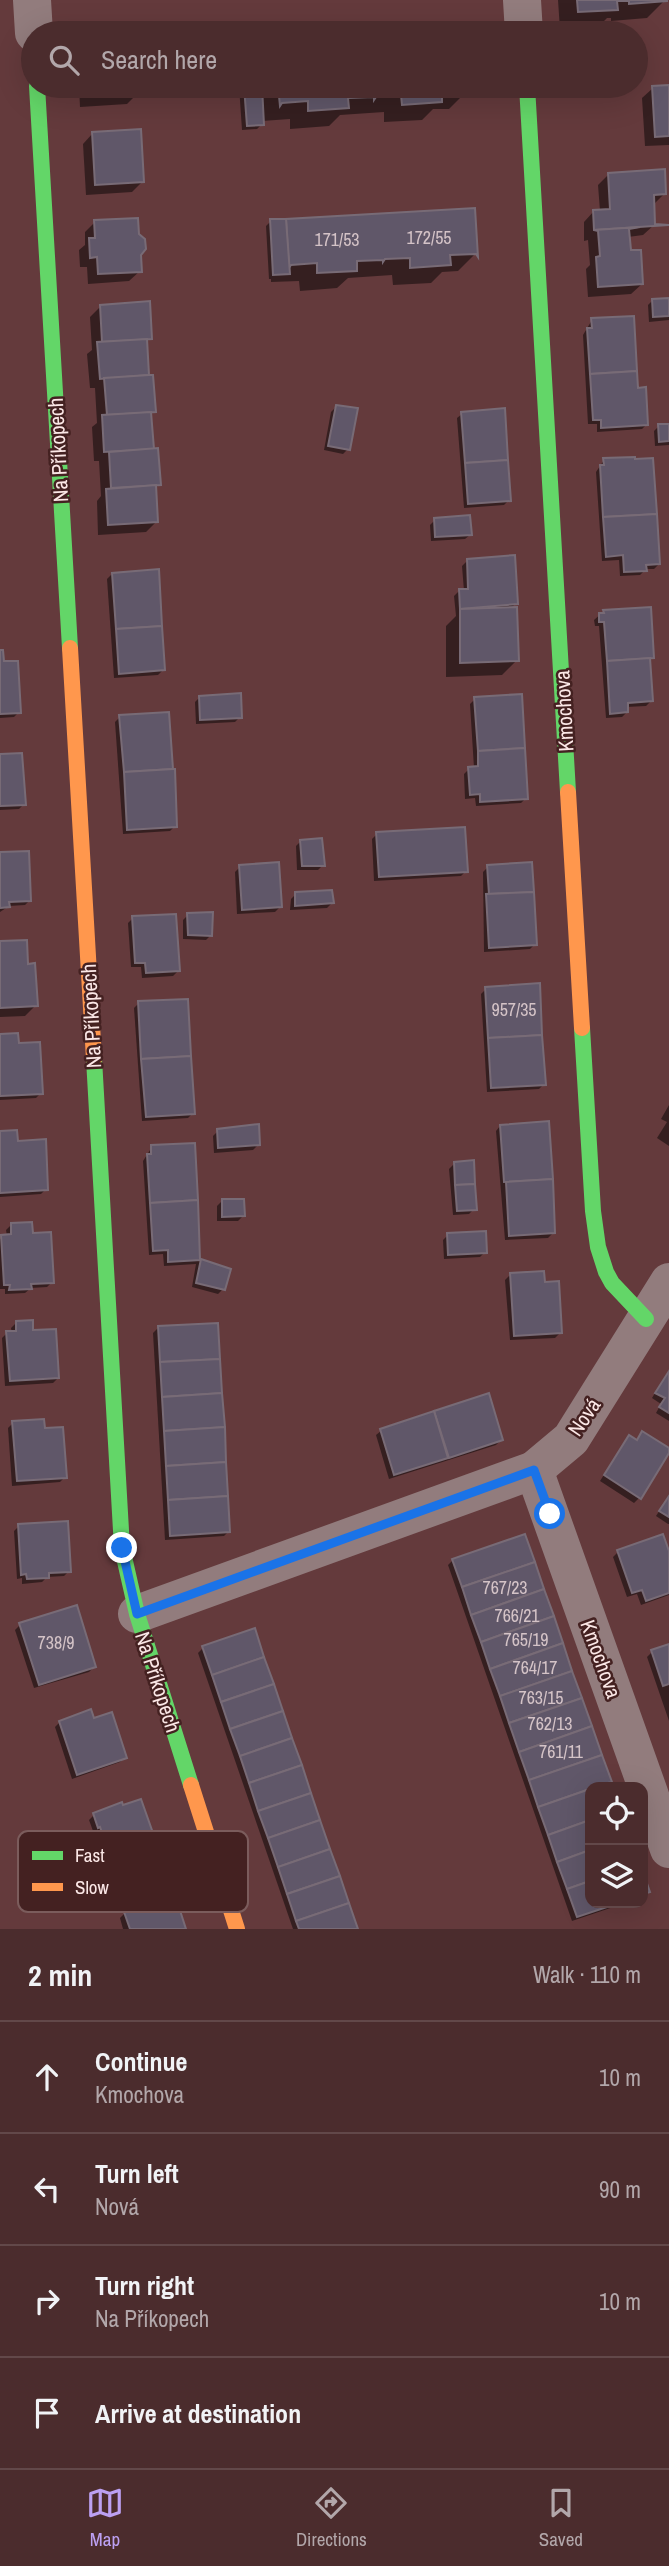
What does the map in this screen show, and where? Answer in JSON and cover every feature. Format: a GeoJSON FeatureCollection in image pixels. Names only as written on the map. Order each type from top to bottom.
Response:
{"type":"FeatureCollection","features":[{"type":"Feature","properties":{"kind":"street"},"geometry":{"type":"LineString","coordinates":[[32,0],[33,21]]}},
{"type":"Feature","properties":{"kind":"street"},"geometry":{"type":"LineString","coordinates":[[522,0],[523,21]]}},
{"type":"Feature","properties":{"kind":"street","name":"Na Příkopech"},"geometry":{"type":"LineString","coordinates":[[38,98],[122,1548],[137,1614],[206,1831]]}},
{"type":"Feature","properties":{"kind":"street","name":"Kmochova"},"geometry":{"type":"LineString","coordinates":[[528,98],[593,1211],[600,1260],[610,1282],[623,1299],[646,1319]]}},
{"type":"Feature","properties":{"kind":"street","name":"Nová"},"geometry":{"type":"LineString","coordinates":[[137,1614],[534,1470],[571,1440],[669,1282]]}},
{"type":"Feature","properties":{"kind":"street","name":"Kmochova"},"geometry":{"type":"LineString","coordinates":[[534,1470],[669,1849]]}},
{"type":"Feature","properties":{"kind":"street","name":"Na Příkopech"},"geometry":{"type":"LineString","coordinates":[[232,1912],[237,1929]]}},
{"type":"Feature","properties":{"kind":"building"},"geometry":{"type":"Polygon","coordinates":[[[577,0],[667,1],[629,4],[629,1],[617,1],[618,10],[578,12],[577,0]]]}},
{"type":"Feature","properties":{"kind":"building"},"geometry":{"type":"Polygon","coordinates":[[[669,85],[669,136],[655,137],[652,86],[669,85]]]}},
{"type":"Feature","properties":{"kind":"building"},"geometry":{"type":"Polygon","coordinates":[[[245,98],[263,98],[264,125],[247,126],[245,98]]]}},
{"type":"Feature","properties":{"kind":"building"},"geometry":{"type":"Polygon","coordinates":[[[279,98],[348,98],[349,108],[308,111],[308,101],[282,103],[280,106],[279,98]]]}},
{"type":"Feature","properties":{"kind":"building"},"geometry":{"type":"Polygon","coordinates":[[[401,98],[442,98],[442,102],[402,105],[401,98]]]}},
{"type":"Feature","properties":{"kind":"building"},"geometry":{"type":"Polygon","coordinates":[[[141,129],[144,182],[95,185],[92,132],[141,129]]]}},
{"type":"Feature","properties":{"kind":"building"},"geometry":{"type":"Polygon","coordinates":[[[665,169],[666,194],[654,195],[655,224],[669,225],[594,230],[593,210],[610,209],[608,173],[665,169]]]}},
{"type":"Feature","properties":{"kind":"building"},"geometry":{"type":"Polygon","coordinates":[[[475,208],[478,257],[476,254],[450,255],[451,265],[410,268],[410,258],[385,259],[383,262],[357,261],[357,271],[317,273],[317,263],[291,265],[289,268],[286,219],[475,208]]]}},
{"type":"Feature","properties":{"kind":"building"},"geometry":{"type":"Polygon","coordinates":[[[138,218],[139,234],[145,239],[146,249],[141,255],[142,272],[98,274],[97,257],[90,258],[89,238],[95,238],[94,220],[138,218]]]}},
{"type":"Feature","properties":{"kind":"building"},"geometry":{"type":"Polygon","coordinates":[[[270,219],[286,219],[290,274],[273,275],[270,219]]]}},
{"type":"Feature","properties":{"kind":"building"},"geometry":{"type":"Polygon","coordinates":[[[640,227],[629,229],[631,250],[641,250],[643,284],[598,287],[596,257],[600,256],[598,231],[594,230],[640,227]]]}},
{"type":"Feature","properties":{"kind":"building"},"geometry":{"type":"Polygon","coordinates":[[[669,298],[669,316],[653,317],[652,299],[669,298]]]}},
{"type":"Feature","properties":{"kind":"building"},"geometry":{"type":"Polygon","coordinates":[[[150,301],[152,339],[102,342],[100,305],[150,301]]]}},
{"type":"Feature","properties":{"kind":"building"},"geometry":{"type":"Polygon","coordinates":[[[634,316],[637,371],[590,374],[587,328],[592,328],[591,318],[634,316]]]}},
{"type":"Feature","properties":{"kind":"building"},"geometry":{"type":"Polygon","coordinates":[[[147,339],[149,375],[100,379],[97,342],[147,339]]]}},
{"type":"Feature","properties":{"kind":"building"},"geometry":{"type":"Polygon","coordinates":[[[637,371],[638,388],[646,387],[648,425],[601,428],[601,420],[593,420],[590,374],[637,371]]]}},
{"type":"Feature","properties":{"kind":"building"},"geometry":{"type":"Polygon","coordinates":[[[153,375],[156,412],[107,415],[104,378],[153,375]]]}},
{"type":"Feature","properties":{"kind":"building"},"geometry":{"type":"Polygon","coordinates":[[[336,405],[358,408],[350,450],[328,446],[336,405]]]}},
{"type":"Feature","properties":{"kind":"building"},"geometry":{"type":"Polygon","coordinates":[[[505,408],[508,460],[465,463],[461,412],[505,408]]]}},
{"type":"Feature","properties":{"kind":"building"},"geometry":{"type":"Polygon","coordinates":[[[151,412],[154,449],[104,452],[102,415],[151,412]]]}},
{"type":"Feature","properties":{"kind":"building"},"geometry":{"type":"Polygon","coordinates":[[[658,424],[669,424],[669,441],[659,442],[658,424]]]}},
{"type":"Feature","properties":{"kind":"building"},"geometry":{"type":"Polygon","coordinates":[[[158,448],[161,485],[111,488],[109,452],[158,448]]]}},
{"type":"Feature","properties":{"kind":"building"},"geometry":{"type":"Polygon","coordinates":[[[603,458],[653,458],[657,514],[603,517],[600,465],[604,465],[603,458]]]}},
{"type":"Feature","properties":{"kind":"building"},"geometry":{"type":"Polygon","coordinates":[[[508,460],[511,501],[468,504],[465,463],[508,460]]]}},
{"type":"Feature","properties":{"kind":"building"},"geometry":{"type":"Polygon","coordinates":[[[156,485],[158,522],[108,525],[106,489],[156,485]]]}},
{"type":"Feature","properties":{"kind":"building"},"geometry":{"type":"Polygon","coordinates":[[[657,514],[660,564],[646,565],[647,571],[624,572],[623,555],[606,557],[603,517],[657,514]]]}},
{"type":"Feature","properties":{"kind":"building"},"geometry":{"type":"Polygon","coordinates":[[[470,515],[472,535],[435,537],[434,518],[470,515]]]}},
{"type":"Feature","properties":{"kind":"building"},"geometry":{"type":"Polygon","coordinates":[[[515,555],[518,604],[460,609],[459,589],[468,589],[467,559],[515,555]]]}},
{"type":"Feature","properties":{"kind":"building"},"geometry":{"type":"Polygon","coordinates":[[[159,569],[162,626],[116,629],[112,573],[159,569]]]}},
{"type":"Feature","properties":{"kind":"building"},"geometry":{"type":"Polygon","coordinates":[[[517,607],[519,661],[460,663],[460,609],[517,607]]]}},
{"type":"Feature","properties":{"kind":"building"},"geometry":{"type":"Polygon","coordinates":[[[651,607],[654,658],[607,661],[604,622],[599,622],[599,613],[604,613],[603,610],[651,607]]]}},
{"type":"Feature","properties":{"kind":"building"},"geometry":{"type":"Polygon","coordinates":[[[162,626],[165,670],[119,674],[116,629],[162,626]]]}},
{"type":"Feature","properties":{"kind":"building"},"geometry":{"type":"Polygon","coordinates":[[[0,650],[3,650],[4,661],[18,661],[21,713],[0,714],[0,650]]]}},
{"type":"Feature","properties":{"kind":"building"},"geometry":{"type":"Polygon","coordinates":[[[650,658],[653,701],[628,703],[628,712],[610,714],[607,661],[650,658]]]}},
{"type":"Feature","properties":{"kind":"building"},"geometry":{"type":"Polygon","coordinates":[[[241,693],[242,718],[200,720],[199,696],[241,693]]]}},
{"type":"Feature","properties":{"kind":"building"},"geometry":{"type":"Polygon","coordinates":[[[522,694],[525,748],[478,751],[474,697],[522,694]]]}},
{"type":"Feature","properties":{"kind":"building"},"geometry":{"type":"Polygon","coordinates":[[[169,712],[173,769],[124,772],[119,715],[169,712]]]}},
{"type":"Feature","properties":{"kind":"building"},"geometry":{"type":"Polygon","coordinates":[[[525,748],[528,799],[480,802],[480,794],[470,795],[468,767],[478,766],[478,751],[525,748]]]}},
{"type":"Feature","properties":{"kind":"building"},"geometry":{"type":"Polygon","coordinates":[[[22,753],[26,805],[0,806],[0,754],[22,753]]]}},
{"type":"Feature","properties":{"kind":"building"},"geometry":{"type":"Polygon","coordinates":[[[175,769],[177,827],[127,830],[124,772],[175,769]]]}},
{"type":"Feature","properties":{"kind":"building"},"geometry":{"type":"Polygon","coordinates":[[[465,827],[468,872],[379,877],[376,832],[465,827]]]}},
{"type":"Feature","properties":{"kind":"building"},"geometry":{"type":"Polygon","coordinates":[[[322,838],[325,866],[302,866],[300,840],[322,838]]]}},
{"type":"Feature","properties":{"kind":"building"},"geometry":{"type":"Polygon","coordinates":[[[29,851],[31,901],[9,902],[10,907],[0,908],[0,852],[29,851]]]}},
{"type":"Feature","properties":{"kind":"building"},"geometry":{"type":"Polygon","coordinates":[[[279,862],[282,907],[242,910],[239,865],[279,862]]]}},
{"type":"Feature","properties":{"kind":"building"},"geometry":{"type":"Polygon","coordinates":[[[532,862],[534,892],[489,894],[487,865],[532,862]]]}},
{"type":"Feature","properties":{"kind":"building"},"geometry":{"type":"Polygon","coordinates":[[[332,890],[334,903],[295,906],[295,892],[332,890]]]}},
{"type":"Feature","properties":{"kind":"building"},"geometry":{"type":"Polygon","coordinates":[[[534,892],[537,945],[489,948],[486,894],[534,892]]]}},
{"type":"Feature","properties":{"kind":"building"},"geometry":{"type":"Polygon","coordinates":[[[213,912],[212,936],[188,935],[187,913],[213,912]]]}},
{"type":"Feature","properties":{"kind":"building"},"geometry":{"type":"Polygon","coordinates":[[[176,914],[180,971],[146,973],[145,963],[135,963],[132,916],[176,914]]]}},
{"type":"Feature","properties":{"kind":"building"},"geometry":{"type":"Polygon","coordinates":[[[27,940],[28,964],[35,963],[38,1006],[0,1008],[0,941],[27,940]]]}},
{"type":"Feature","properties":{"kind":"building"},"geometry":{"type":"Polygon","coordinates":[[[540,983],[542,1035],[488,1038],[485,987],[540,983]]]}},
{"type":"Feature","properties":{"kind":"building"},"geometry":{"type":"Polygon","coordinates":[[[188,999],[191,1056],[141,1059],[138,1001],[188,999]]]}},
{"type":"Feature","properties":{"kind":"building"},"geometry":{"type":"Polygon","coordinates":[[[18,1033],[19,1043],[40,1042],[43,1094],[0,1096],[0,1034],[18,1033]]]}},
{"type":"Feature","properties":{"kind":"building"},"geometry":{"type":"Polygon","coordinates":[[[542,1035],[546,1085],[491,1088],[488,1038],[542,1035]]]}},
{"type":"Feature","properties":{"kind":"building"},"geometry":{"type":"Polygon","coordinates":[[[191,1056],[195,1114],[146,1117],[141,1059],[191,1056]]]}},
{"type":"Feature","properties":{"kind":"building"},"geometry":{"type":"Polygon","coordinates":[[[549,1121],[553,1179],[504,1182],[500,1125],[549,1121]]]}},
{"type":"Feature","properties":{"kind":"building"},"geometry":{"type":"Polygon","coordinates":[[[259,1124],[260,1145],[218,1148],[217,1129],[259,1124]]]}},
{"type":"Feature","properties":{"kind":"building"},"geometry":{"type":"Polygon","coordinates":[[[17,1130],[18,1141],[46,1139],[48,1190],[0,1193],[0,1131],[17,1130]]]}},
{"type":"Feature","properties":{"kind":"building"},"geometry":{"type":"Polygon","coordinates":[[[195,1143],[198,1200],[150,1203],[147,1154],[151,1154],[151,1145],[195,1143]]]}},
{"type":"Feature","properties":{"kind":"building"},"geometry":{"type":"Polygon","coordinates":[[[474,1160],[475,1184],[455,1185],[454,1162],[474,1160]]]}},
{"type":"Feature","properties":{"kind":"building"},"geometry":{"type":"Polygon","coordinates":[[[553,1179],[555,1233],[509,1236],[506,1182],[553,1179]]]}},
{"type":"Feature","properties":{"kind":"building"},"geometry":{"type":"Polygon","coordinates":[[[475,1184],[477,1210],[457,1211],[455,1185],[475,1184]]]}},
{"type":"Feature","properties":{"kind":"building"},"geometry":{"type":"Polygon","coordinates":[[[222,1199],[244,1199],[245,1216],[222,1217],[222,1199]]]}},
{"type":"Feature","properties":{"kind":"building"},"geometry":{"type":"Polygon","coordinates":[[[198,1200],[200,1260],[168,1262],[168,1250],[153,1251],[150,1203],[198,1200]]]}},
{"type":"Feature","properties":{"kind":"building"},"geometry":{"type":"Polygon","coordinates":[[[32,1222],[33,1233],[51,1232],[54,1283],[31,1284],[32,1289],[9,1290],[10,1285],[4,1285],[1,1235],[11,1234],[11,1223],[32,1222]]]}},
{"type":"Feature","properties":{"kind":"building"},"geometry":{"type":"Polygon","coordinates":[[[486,1231],[487,1253],[448,1255],[447,1233],[486,1231]]]}},
{"type":"Feature","properties":{"kind":"building"},"geometry":{"type":"Polygon","coordinates":[[[201,1259],[231,1269],[225,1290],[196,1283],[201,1259]]]}},
{"type":"Feature","properties":{"kind":"building"},"geometry":{"type":"Polygon","coordinates":[[[544,1271],[545,1282],[559,1281],[562,1333],[514,1336],[510,1273],[544,1271]]]}},
{"type":"Feature","properties":{"kind":"building"},"geometry":{"type":"Polygon","coordinates":[[[33,1320],[33,1330],[56,1329],[59,1378],[10,1381],[6,1331],[16,1331],[16,1321],[33,1320]]]}},
{"type":"Feature","properties":{"kind":"building"},"geometry":{"type":"Polygon","coordinates":[[[218,1323],[220,1359],[160,1362],[158,1326],[218,1323]]]}},
{"type":"Feature","properties":{"kind":"building"},"geometry":{"type":"Polygon","coordinates":[[[220,1359],[222,1393],[162,1397],[160,1362],[220,1359]]]}},
{"type":"Feature","properties":{"kind":"building"},"geometry":{"type":"Polygon","coordinates":[[[669,1371],[669,1413],[659,1407],[665,1398],[655,1393],[669,1371]]]}},
{"type":"Feature","properties":{"kind":"building"},"geometry":{"type":"Polygon","coordinates":[[[222,1393],[225,1427],[164,1431],[162,1397],[222,1393]]]}},
{"type":"Feature","properties":{"kind":"building"},"geometry":{"type":"Polygon","coordinates":[[[489,1393],[503,1440],[449,1458],[434,1411],[489,1393]]]}},
{"type":"Feature","properties":{"kind":"building"},"geometry":{"type":"Polygon","coordinates":[[[434,1411],[448,1458],[394,1475],[380,1429],[434,1411]]]}},
{"type":"Feature","properties":{"kind":"building"},"geometry":{"type":"Polygon","coordinates":[[[44,1419],[45,1428],[63,1427],[67,1478],[17,1481],[12,1421],[44,1419]]]}},
{"type":"Feature","properties":{"kind":"building"},"geometry":{"type":"Polygon","coordinates":[[[225,1427],[226,1462],[166,1466],[164,1431],[225,1427]]]}},
{"type":"Feature","properties":{"kind":"building"},"geometry":{"type":"Polygon","coordinates":[[[642,1431],[669,1448],[669,1453],[641,1499],[604,1475],[629,1435],[637,1440],[642,1431]]]}},
{"type":"Feature","properties":{"kind":"building"},"geometry":{"type":"Polygon","coordinates":[[[226,1462],[228,1496],[168,1500],[166,1466],[226,1462]]]}},
{"type":"Feature","properties":{"kind":"building"},"geometry":{"type":"Polygon","coordinates":[[[228,1496],[230,1532],[170,1536],[168,1500],[228,1496]]]}},
{"type":"Feature","properties":{"kind":"building"},"geometry":{"type":"Polygon","coordinates":[[[669,1496],[669,1517],[659,1511],[669,1496]]]}},
{"type":"Feature","properties":{"kind":"building"},"geometry":{"type":"Polygon","coordinates":[[[68,1521],[71,1572],[49,1573],[49,1578],[27,1579],[26,1574],[21,1575],[18,1524],[68,1521]]]}},
{"type":"Feature","properties":{"kind":"building"},"geometry":{"type":"Polygon","coordinates":[[[525,1534],[535,1562],[462,1587],[452,1559],[525,1534]]]}},
{"type":"Feature","properties":{"kind":"building"},"geometry":{"type":"Polygon","coordinates":[[[663,1534],[669,1551],[669,1593],[646,1601],[642,1590],[632,1593],[617,1550],[663,1534]]]}},
{"type":"Feature","properties":{"kind":"building"},"geometry":{"type":"Polygon","coordinates":[[[535,1562],[544,1589],[471,1615],[462,1587],[535,1562]]]}},
{"type":"Feature","properties":{"kind":"building"},"geometry":{"type":"Polygon","coordinates":[[[544,1589],[554,1616],[481,1642],[471,1615],[544,1589]]]}},
{"type":"Feature","properties":{"kind":"building"},"geometry":{"type":"Polygon","coordinates":[[[77,1605],[96,1667],[39,1685],[19,1623],[77,1605]]]}},
{"type":"Feature","properties":{"kind":"building"},"geometry":{"type":"Polygon","coordinates":[[[554,1616],[563,1643],[490,1669],[481,1642],[554,1616]]]}},
{"type":"Feature","properties":{"kind":"building"},"geometry":{"type":"Polygon","coordinates":[[[255,1628],[264,1657],[212,1675],[202,1646],[255,1628]]]}},
{"type":"Feature","properties":{"kind":"building"},"geometry":{"type":"Polygon","coordinates":[[[563,1643],[572,1671],[500,1696],[490,1669],[563,1643]]]}},
{"type":"Feature","properties":{"kind":"building"},"geometry":{"type":"Polygon","coordinates":[[[669,1644],[669,1684],[663,1686],[651,1650],[669,1644]]]}},
{"type":"Feature","properties":{"kind":"building"},"geometry":{"type":"Polygon","coordinates":[[[264,1657],[274,1684],[221,1702],[212,1675],[264,1657]]]}},
{"type":"Feature","properties":{"kind":"building"},"geometry":{"type":"Polygon","coordinates":[[[572,1671],[582,1698],[509,1723],[500,1696],[572,1671]]]}},
{"type":"Feature","properties":{"kind":"building"},"geometry":{"type":"Polygon","coordinates":[[[274,1684],[283,1711],[230,1729],[221,1702],[274,1684]]]}},
{"type":"Feature","properties":{"kind":"building"},"geometry":{"type":"Polygon","coordinates":[[[582,1698],[592,1726],[519,1752],[509,1723],[582,1698]]]}},
{"type":"Feature","properties":{"kind":"building"},"geometry":{"type":"Polygon","coordinates":[[[91,1709],[94,1718],[112,1712],[127,1758],[77,1775],[59,1721],[91,1709]]]}},
{"type":"Feature","properties":{"kind":"building"},"geometry":{"type":"Polygon","coordinates":[[[283,1711],[292,1738],[240,1756],[230,1729],[283,1711]]]}},
{"type":"Feature","properties":{"kind":"building"},"geometry":{"type":"Polygon","coordinates":[[[592,1726],[602,1755],[529,1780],[519,1752],[592,1726]]]}},
{"type":"Feature","properties":{"kind":"building"},"geometry":{"type":"Polygon","coordinates":[[[292,1738],[302,1765],[249,1783],[240,1756],[292,1738]]]}},
{"type":"Feature","properties":{"kind":"building"},"geometry":{"type":"Polygon","coordinates":[[[602,1755],[612,1782],[585,1782],[585,1791],[538,1807],[529,1780],[602,1755]]]}},
{"type":"Feature","properties":{"kind":"building"},"geometry":{"type":"Polygon","coordinates":[[[302,1765],[311,1793],[258,1811],[249,1783],[302,1765]]]}},
{"type":"Feature","properties":{"kind":"building"},"geometry":{"type":"Polygon","coordinates":[[[585,1791],[585,1822],[548,1835],[538,1807],[585,1791]]]}},
{"type":"Feature","properties":{"kind":"building"},"geometry":{"type":"Polygon","coordinates":[[[311,1793],[320,1820],[268,1838],[258,1811],[311,1793]]]}},
{"type":"Feature","properties":{"kind":"building"},"geometry":{"type":"Polygon","coordinates":[[[141,1799],[152,1831],[101,1831],[98,1828],[93,1813],[122,1802],[123,1805],[141,1799]]]}},
{"type":"Feature","properties":{"kind":"building"},"geometry":{"type":"Polygon","coordinates":[[[320,1820],[330,1849],[278,1867],[268,1838],[320,1820]]]}},
{"type":"Feature","properties":{"kind":"building"},"geometry":{"type":"Polygon","coordinates":[[[585,1822],[585,1852],[557,1862],[548,1835],[585,1822]]]}},
{"type":"Feature","properties":{"kind":"building"},"geometry":{"type":"Polygon","coordinates":[[[330,1849],[340,1876],[287,1894],[278,1867],[330,1849]]]}},
{"type":"Feature","properties":{"kind":"building"},"geometry":{"type":"Polygon","coordinates":[[[585,1852],[585,1883],[567,1889],[557,1862],[585,1852]]]}},
{"type":"Feature","properties":{"kind":"building"},"geometry":{"type":"Polygon","coordinates":[[[340,1876],[349,1903],[296,1921],[287,1894],[340,1876]]]}},
{"type":"Feature","properties":{"kind":"building"},"geometry":{"type":"Polygon","coordinates":[[[585,1883],[585,1908],[604,1908],[577,1917],[567,1889],[585,1883]]]}},
{"type":"Feature","properties":{"kind":"building"},"geometry":{"type":"Polygon","coordinates":[[[349,1903],[358,1929],[299,1929],[296,1921],[349,1903]]]}},
{"type":"Feature","properties":{"kind":"building"},"geometry":{"type":"Polygon","coordinates":[[[124,1912],[180,1912],[186,1929],[130,1929],[124,1912]]]}},
{"type":"Feature","properties":{"kind":"traffic: fast"},"geometry":{"type":"LineString","coordinates":[[38,98],[70,648]]}},
{"type":"Feature","properties":{"kind":"traffic: fast"},"geometry":{"type":"LineString","coordinates":[[528,98],[568,792]]}},
{"type":"Feature","properties":{"kind":"traffic: fast"},"geometry":{"type":"LineString","coordinates":[[582,1028],[593,1211],[598,1247],[612,1283],[646,1319]]}},
{"type":"Feature","properties":{"kind":"traffic: fast"},"geometry":{"type":"LineString","coordinates":[[94,1059],[122,1548],[137,1614],[191,1785]]}},
{"type":"Feature","properties":{"kind":"traffic: slow"},"geometry":{"type":"LineString","coordinates":[[70,648],[94,1059]]}},
{"type":"Feature","properties":{"kind":"traffic: slow"},"geometry":{"type":"LineString","coordinates":[[568,792],[582,1028]]}},
{"type":"Feature","properties":{"kind":"traffic: slow"},"geometry":{"type":"LineString","coordinates":[[191,1785],[206,1831]]}},
{"type":"Feature","properties":{"kind":"traffic: slow"},"geometry":{"type":"LineString","coordinates":[[232,1912],[237,1929]]}},
{"type":"Feature","properties":{"kind":"route"},"geometry":{"type":"LineString","coordinates":[[122,1548],[137,1614],[534,1470],[550,1514]]}}]}
